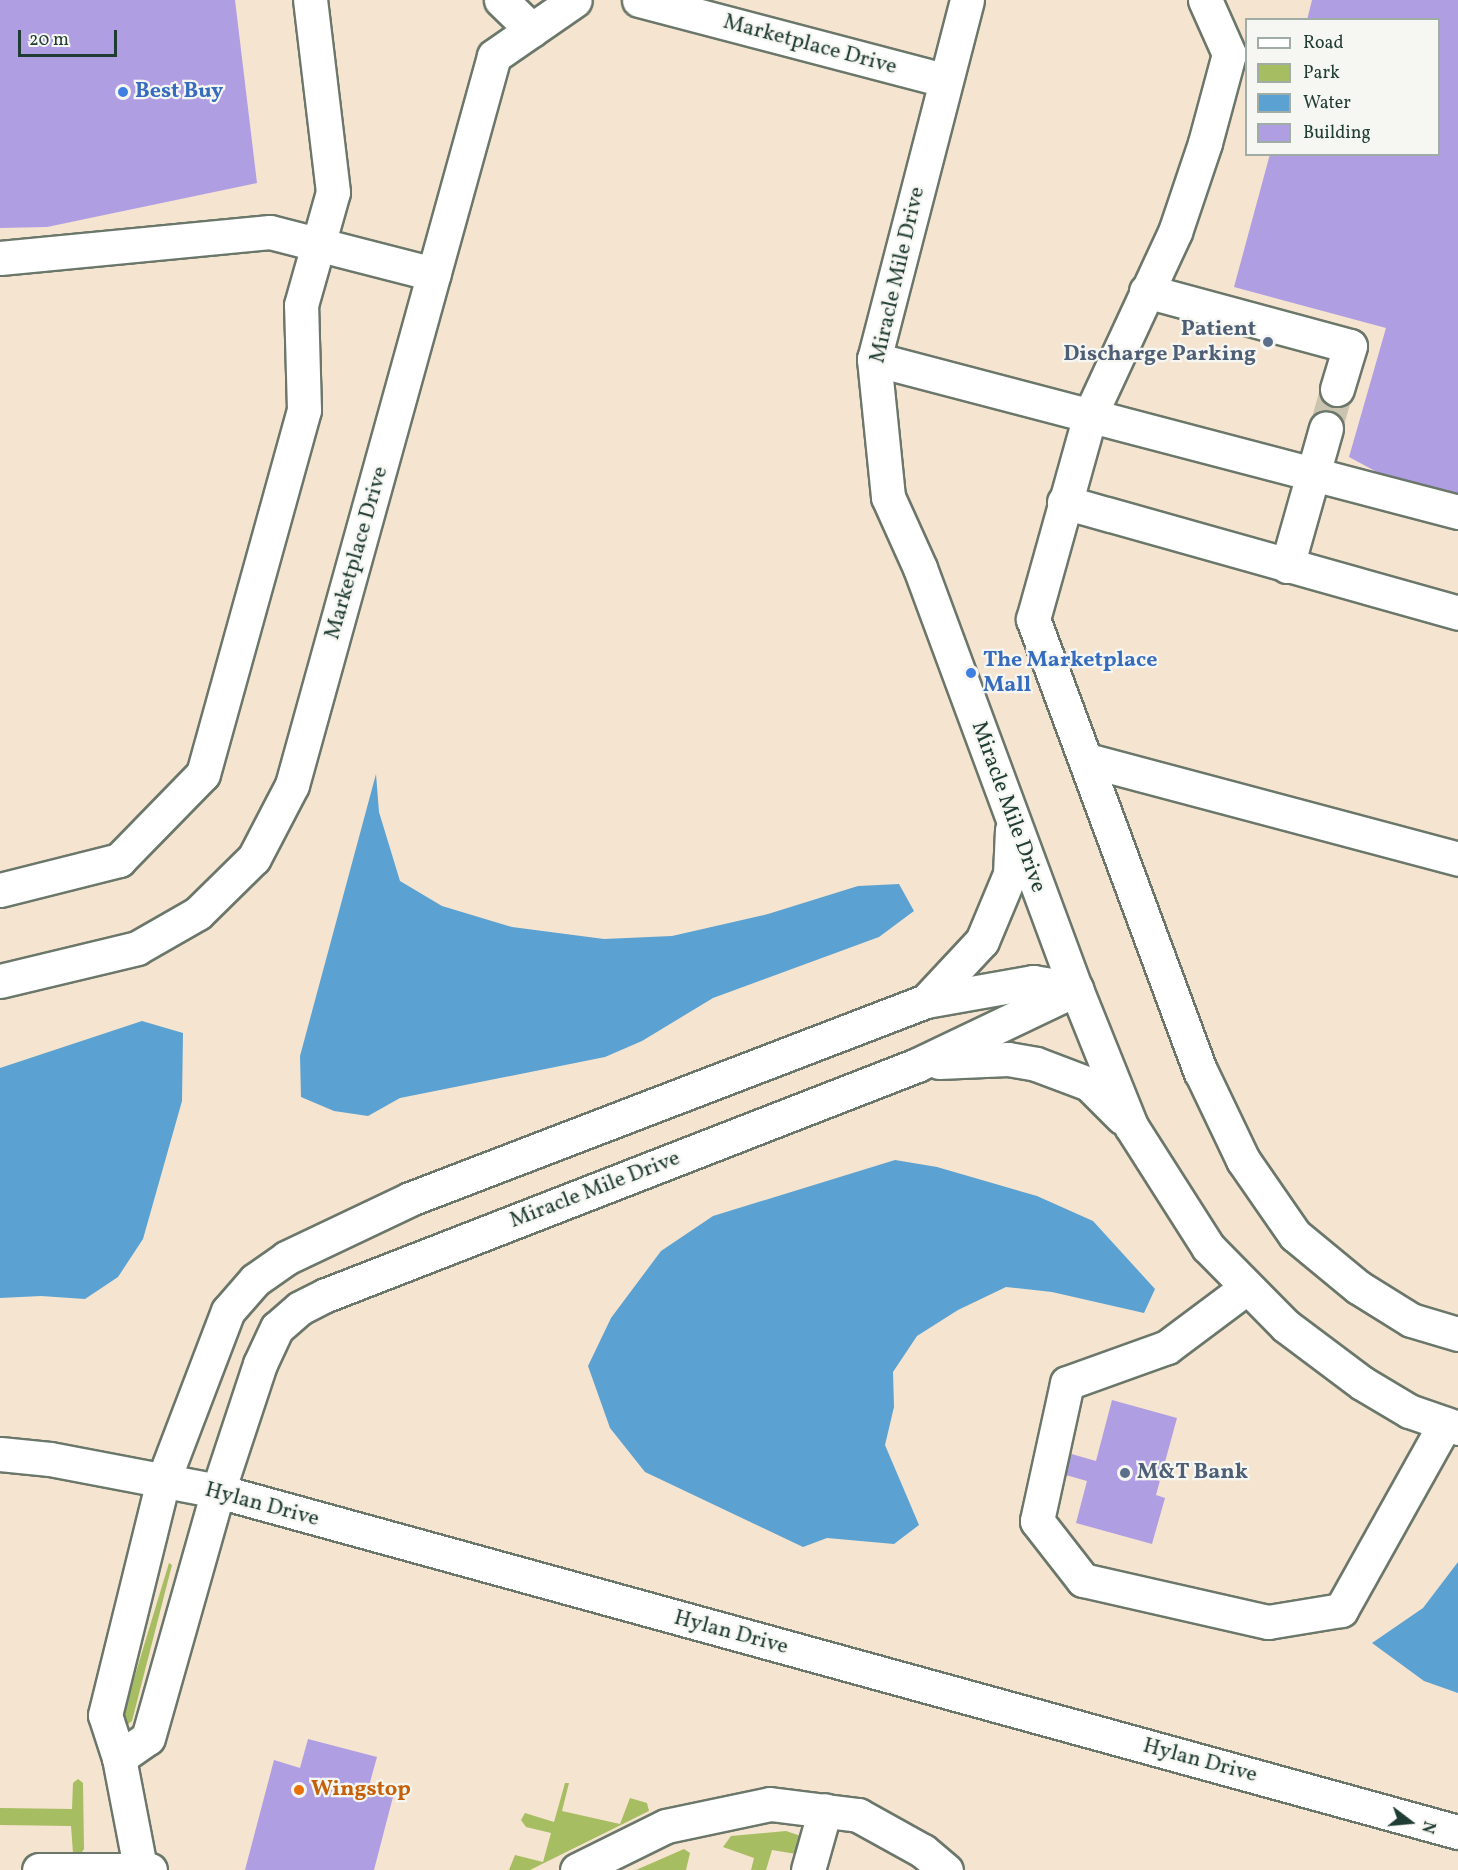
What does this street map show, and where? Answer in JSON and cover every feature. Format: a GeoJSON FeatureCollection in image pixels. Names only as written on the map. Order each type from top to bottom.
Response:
{"type":"FeatureCollection","features":[{"type":"Feature","properties":{"kind":"street"},"geometry":{"type":"LineString","coordinates":[[0,890],[119,860],[203,774],[304,410],[301,304],[320,245],[333,192],[310,0]]}},
{"type":"Feature","properties":{"kind":"street"},"geometry":{"type":"LineString","coordinates":[[501,0],[532,30]]}},
{"type":"Feature","properties":{"kind":"street","name":"Marketplace Drive"},"geometry":{"type":"LineString","coordinates":[[0,981],[137,948],[198,913],[254,858],[292,785],[494,56],[575,0]]}},
{"type":"Feature","properties":{"kind":"street","name":"Marketplace Drive"},"geometry":{"type":"LineString","coordinates":[[639,0],[945,80]]}},
{"type":"Feature","properties":{"kind":"street","name":"Miracle Mile Drive"},"geometry":{"type":"LineString","coordinates":[[967,0],[874,359],[888,497],[920,568],[1076,989],[1131,1126],[1208,1247],[1246,1288],[1324,1358],[1410,1411],[1452,1426]]}},
{"type":"Feature","properties":{"kind":"street"},"geometry":{"type":"LineString","coordinates":[[1205,0],[1228,54],[1205,143],[1175,232],[1090,415],[1033,619],[1201,1072],[1243,1160],[1295,1235],[1358,1287],[1411,1320],[1458,1334]]}},
{"type":"Feature","properties":{"kind":"street"},"geometry":{"type":"LineString","coordinates":[[0,258],[270,232],[434,274]]}},
{"type":"Feature","properties":{"kind":"street"},"geometry":{"type":"LineString","coordinates":[[1146,291],[1350,346],[1337,389]]}},
{"type":"Feature","properties":{"kind":"street"},"geometry":{"type":"LineString","coordinates":[[874,359],[1313,472],[1458,512]]}},
{"type":"Feature","properties":{"kind":"street"},"geometry":{"type":"LineString","coordinates":[[1287,566],[1326,428]]}},
{"type":"Feature","properties":{"kind":"street"},"geometry":{"type":"LineString","coordinates":[[1064,502],[1458,613]]}},
{"type":"Feature","properties":{"kind":"street"},"geometry":{"type":"LineString","coordinates":[[1086,760],[1458,859]]}},
{"type":"Feature","properties":{"kind":"street"},"geometry":{"type":"LineString","coordinates":[[926,1001],[982,941],[1000,906],[1010,874],[1013,820]]}},
{"type":"Feature","properties":{"kind":"street"},"geometry":{"type":"LineString","coordinates":[[39,1870],[145,1869],[119,1758],[105,1715],[163,1481],[228,1311],[255,1280],[286,1258],[410,1199],[926,1001],[1033,982],[1076,989]]}},
{"type":"Feature","properties":{"kind":"street","name":"Miracle Mile Drive"},"geometry":{"type":"LineString","coordinates":[[119,1758],[148,1738],[218,1491],[260,1364],[277,1328],[300,1308],[326,1295],[917,1065],[1076,989]]}},
{"type":"Feature","properties":{"kind":"street"},"geometry":{"type":"LineString","coordinates":[[917,1065],[1008,1059],[1036,1064],[1089,1084],[1131,1126]]}},
{"type":"Feature","properties":{"kind":"street"},"geometry":{"type":"LineString","coordinates":[[1246,1288],[1167,1347],[1067,1383],[1037,1521],[1083,1580],[1268,1622],[1341,1610],[1365,1566],[1452,1426]]}},
{"type":"Feature","properties":{"kind":"street","name":"Hylan Drive"},"geometry":{"type":"LineString","coordinates":[[0,1454],[50,1459],[218,1491],[1458,1832]]}},
{"type":"Feature","properties":{"kind":"street"},"geometry":{"type":"LineString","coordinates":[[577,1870],[666,1826],[770,1804],[858,1815],[923,1851],[946,1870]]}},
{"type":"Feature","properties":{"kind":"street"},"geometry":{"type":"LineString","coordinates":[[808,1870],[825,1810]]}},
{"type":"Feature","properties":{"kind":"green space"},"geometry":{"type":"Polygon","coordinates":[[[169,1563],[172,1565],[132,1721],[127,1725],[122,1718],[169,1563]]]}},
{"type":"Feature","properties":{"kind":"green space"},"geometry":{"type":"Polygon","coordinates":[[[78,1779],[83,1783],[84,1849],[80,1855],[73,1853],[71,1826],[0,1825],[0,1808],[72,1809],[73,1783],[78,1779]]]}},
{"type":"Feature","properties":{"kind":"green space"},"geometry":{"type":"Polygon","coordinates":[[[565,1783],[569,1783],[562,1811],[620,1824],[630,1798],[647,1803],[649,1811],[530,1870],[509,1870],[515,1855],[543,1862],[551,1833],[526,1827],[521,1820],[525,1813],[554,1822],[565,1783]]]}},
{"type":"Feature","properties":{"kind":"green space"},"geometry":{"type":"Polygon","coordinates":[[[786,1831],[804,1837],[802,1855],[772,1850],[766,1870],[751,1870],[754,1858],[723,1847],[731,1836],[786,1831]]]}},
{"type":"Feature","properties":{"kind":"green space"},"geometry":{"type":"Polygon","coordinates":[[[684,1849],[690,1853],[686,1870],[636,1870],[684,1849]]]}},
{"type":"Feature","properties":{"kind":"water"},"geometry":{"type":"Polygon","coordinates":[[[376,774],[379,812],[400,881],[442,906],[512,927],[604,939],[672,936],[768,914],[858,886],[899,884],[914,911],[879,937],[713,998],[642,1041],[605,1057],[400,1098],[368,1116],[334,1111],[301,1097],[300,1056],[376,774]]]}},
{"type":"Feature","properties":{"kind":"water"},"geometry":{"type":"Polygon","coordinates":[[[142,1021],[183,1033],[182,1101],[143,1239],[118,1277],[85,1299],[41,1296],[0,1298],[0,1068],[142,1021]]]}},
{"type":"Feature","properties":{"kind":"water"},"geometry":{"type":"Polygon","coordinates":[[[895,1160],[937,1167],[1037,1196],[1093,1221],[1155,1289],[1144,1313],[1052,1292],[1006,1287],[958,1310],[917,1336],[893,1372],[894,1407],[885,1445],[919,1525],[894,1544],[827,1538],[803,1547],[645,1472],[610,1428],[588,1366],[611,1318],[661,1251],[713,1216],[895,1160]]]}},
{"type":"Feature","properties":{"kind":"water"},"geometry":{"type":"Polygon","coordinates":[[[1458,1562],[1458,1693],[1424,1681],[1372,1643],[1423,1608],[1458,1562]]]}},
{"type":"Feature","properties":{"kind":"building","name":"Best Buy"},"geometry":{"type":"Polygon","coordinates":[[[0,0],[235,0],[257,183],[47,227],[0,228],[0,0]]]}},
{"type":"Feature","properties":{"kind":"building"},"geometry":{"type":"Polygon","coordinates":[[[1312,0],[1458,0],[1458,504],[1403,486],[1349,457],[1386,328],[1234,287],[1269,156],[1440,156],[1440,18],[1308,18],[1312,0]]]}},
{"type":"Feature","properties":{"kind":"building"},"geometry":{"type":"Polygon","coordinates":[[[1112,1400],[1177,1418],[1156,1495],[1165,1498],[1152,1544],[1076,1523],[1087,1481],[1055,1472],[1061,1451],[1096,1461],[1112,1400]]]}},
{"type":"Feature","properties":{"kind":"building"},"geometry":{"type":"Polygon","coordinates":[[[308,1739],[377,1757],[369,1786],[394,1793],[374,1870],[245,1870],[274,1760],[300,1768],[308,1739]]]}},
{"type":"Feature","properties":{"kind":"tunnel"},"geometry":{"type":"LineString","coordinates":[[1326,428],[1337,389]]}},
{"type":"Feature","properties":{"kind":"place","name":"Best Buy"},"geometry":{"type":"Point","coordinates":[123,92]}},
{"type":"Feature","properties":{"kind":"place","name":"Patient Discharge Parking"},"geometry":{"type":"Point","coordinates":[1268,342]}},
{"type":"Feature","properties":{"kind":"place","name":"The Marketplace Mall"},"geometry":{"type":"Point","coordinates":[971,673]}},
{"type":"Feature","properties":{"kind":"place","name":"M&T Bank"},"geometry":{"type":"Point","coordinates":[1125,1473]}},
{"type":"Feature","properties":{"kind":"place","name":"Wingstop"},"geometry":{"type":"Point","coordinates":[299,1790]}}]}
